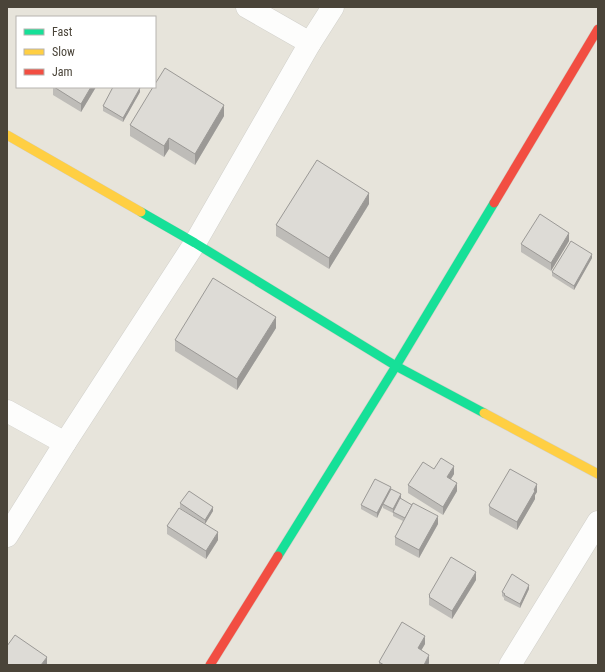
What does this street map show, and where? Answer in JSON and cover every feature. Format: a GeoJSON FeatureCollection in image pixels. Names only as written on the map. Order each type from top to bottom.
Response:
{"type":"FeatureCollection","features":[{"type":"Feature","properties":{"kind":"street"},"geometry":{"type":"LineString","coordinates":[[247,7],[310,43]]}},
{"type":"Feature","properties":{"kind":"street"},"geometry":{"type":"LineString","coordinates":[[7,536],[194,243],[310,43],[333,7]]}},
{"type":"Feature","properties":{"kind":"street"},"geometry":{"type":"LineString","coordinates":[[210,665],[396,366],[598,29]]}},
{"type":"Feature","properties":{"kind":"street"},"geometry":{"type":"LineString","coordinates":[[7,135],[194,243],[396,366],[598,474]]}},
{"type":"Feature","properties":{"kind":"street"},"geometry":{"type":"LineString","coordinates":[[7,411],[65,443]]}},
{"type":"Feature","properties":{"kind":"street"},"geometry":{"type":"LineString","coordinates":[[510,665],[598,522]]}},
{"type":"Feature","properties":{"kind":"shaded area"},"geometry":{"type":"Polygon","coordinates":[[[7,7],[598,7],[598,665],[7,665],[7,7]]]}},
{"type":"Feature","properties":{"kind":"building"},"geometry":{"type":"Polygon","coordinates":[[[165,68],[224,105],[195,154],[169,138],[164,146],[130,125],[152,88],[156,88],[156,82],[165,68]]]}},
{"type":"Feature","properties":{"kind":"building"},"geometry":{"type":"Polygon","coordinates":[[[56,88],[90,88],[81,104],[56,88]]]}},
{"type":"Feature","properties":{"kind":"building"},"geometry":{"type":"Polygon","coordinates":[[[112,88],[140,88],[123,118],[103,106],[112,88]]]}},
{"type":"Feature","properties":{"kind":"building"},"geometry":{"type":"Polygon","coordinates":[[[317,160],[369,193],[329,258],[276,225],[317,160]]]}},
{"type":"Feature","properties":{"kind":"building"},"geometry":{"type":"Polygon","coordinates":[[[540,214],[569,233],[551,263],[521,244],[540,214]]]}},
{"type":"Feature","properties":{"kind":"building"},"geometry":{"type":"Polygon","coordinates":[[[571,241],[592,254],[574,286],[552,272],[571,241]]]}},
{"type":"Feature","properties":{"kind":"building"},"geometry":{"type":"Polygon","coordinates":[[[213,278],[276,317],[237,379],[175,340],[213,278]]]}},
{"type":"Feature","properties":{"kind":"building"},"geometry":{"type":"Polygon","coordinates":[[[441,458],[454,466],[447,477],[457,483],[443,507],[408,485],[423,462],[434,469],[441,458]]]}},
{"type":"Feature","properties":{"kind":"building"},"geometry":{"type":"Polygon","coordinates":[[[510,469],[537,484],[534,490],[535,491],[517,522],[489,505],[510,469]]]}},
{"type":"Feature","properties":{"kind":"building"},"geometry":{"type":"Polygon","coordinates":[[[375,479],[391,487],[377,513],[361,505],[375,479]]]}},
{"type":"Feature","properties":{"kind":"building"},"geometry":{"type":"Polygon","coordinates":[[[391,489],[401,494],[393,509],[383,504],[391,489]]]}},
{"type":"Feature","properties":{"kind":"building"},"geometry":{"type":"Polygon","coordinates":[[[189,491],[213,507],[205,520],[180,503],[189,491]]]}},
{"type":"Feature","properties":{"kind":"building"},"geometry":{"type":"Polygon","coordinates":[[[400,498],[412,505],[405,518],[393,512],[400,498]]]}},
{"type":"Feature","properties":{"kind":"building"},"geometry":{"type":"Polygon","coordinates":[[[413,503],[438,516],[419,550],[395,537],[413,503]]]}},
{"type":"Feature","properties":{"kind":"building"},"geometry":{"type":"Polygon","coordinates":[[[179,508],[218,532],[206,551],[167,526],[179,508]]]}},
{"type":"Feature","properties":{"kind":"building"},"geometry":{"type":"Polygon","coordinates":[[[451,557],[476,572],[452,611],[429,597],[451,557]]]}},
{"type":"Feature","properties":{"kind":"building"},"geometry":{"type":"Polygon","coordinates":[[[512,574],[529,585],[520,604],[504,595],[505,594],[502,592],[512,574]]]}},
{"type":"Feature","properties":{"kind":"building"},"geometry":{"type":"Polygon","coordinates":[[[402,622],[425,636],[418,648],[429,655],[424,665],[384,665],[379,662],[402,622]]]}},
{"type":"Feature","properties":{"kind":"building"},"geometry":{"type":"Polygon","coordinates":[[[15,635],[47,657],[41,665],[7,665],[7,646],[15,635]]]}},
{"type":"Feature","properties":{"kind":"traffic: fast"},"geometry":{"type":"LineString","coordinates":[[278,556],[396,366],[494,203]]}},
{"type":"Feature","properties":{"kind":"traffic: fast"},"geometry":{"type":"LineString","coordinates":[[141,212],[195,243],[396,366],[484,413]]}},
{"type":"Feature","properties":{"kind":"traffic: slow"},"geometry":{"type":"LineString","coordinates":[[7,135],[141,212]]}},
{"type":"Feature","properties":{"kind":"traffic: slow"},"geometry":{"type":"LineString","coordinates":[[484,413],[598,474]]}},
{"type":"Feature","properties":{"kind":"traffic: jam"},"geometry":{"type":"LineString","coordinates":[[494,203],[598,29]]}},
{"type":"Feature","properties":{"kind":"traffic: jam"},"geometry":{"type":"LineString","coordinates":[[210,665],[278,556]]}}]}
